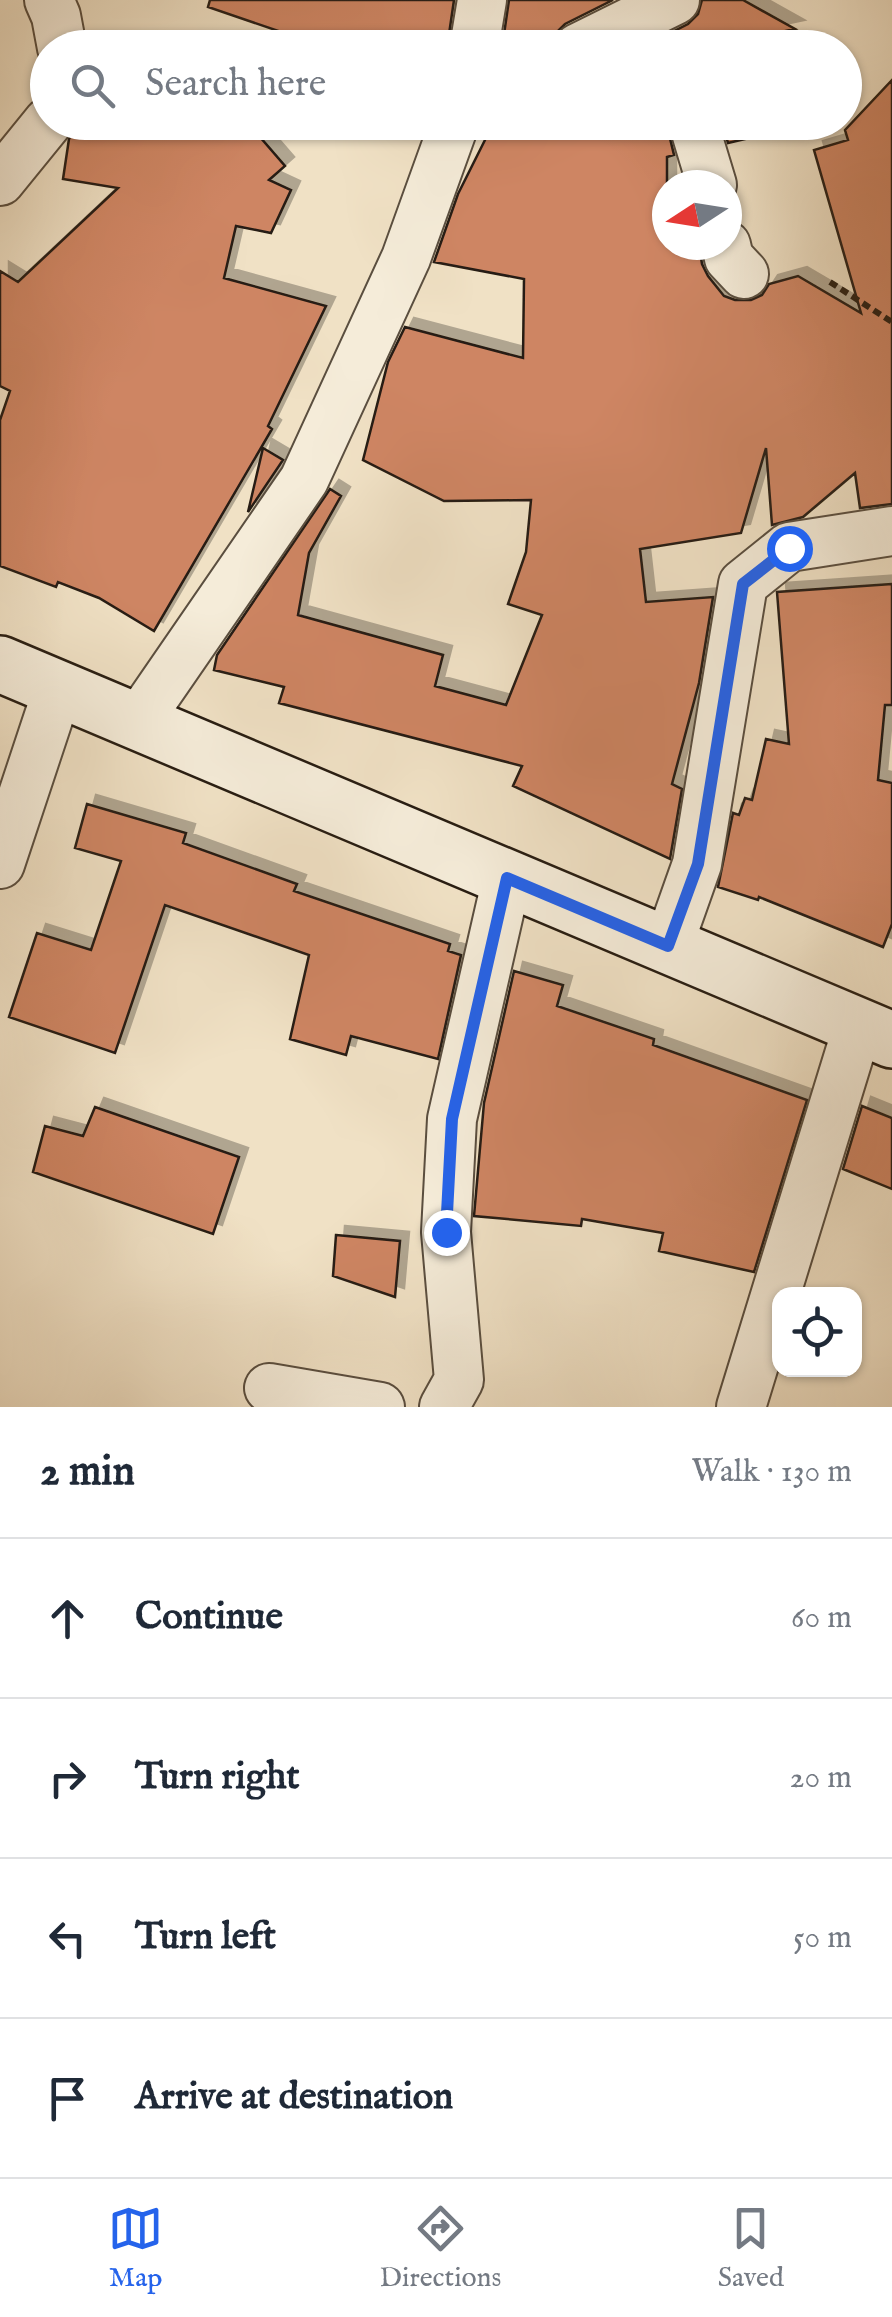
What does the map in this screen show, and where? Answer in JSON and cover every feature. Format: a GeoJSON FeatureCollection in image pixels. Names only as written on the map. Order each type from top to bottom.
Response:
{"type":"FeatureCollection","features":[{"type":"Feature","properties":{"kind":"main road"},"geometry":{"type":"LineString","coordinates":[[0,664],[875,1033]]}},
{"type":"Feature","properties":{"kind":"street"},"geometry":{"type":"LineString","coordinates":[[49,0],[57,30]]}},
{"type":"Feature","properties":{"kind":"street"},"geometry":{"type":"LineString","coordinates":[[477,30],[482,0]]}},
{"type":"Feature","properties":{"kind":"street"},"geometry":{"type":"LineString","coordinates":[[634,30],[662,21]]}},
{"type":"Feature","properties":{"kind":"street"},"geometry":{"type":"LineString","coordinates":[[0,181],[33,140]]}},
{"type":"Feature","properties":{"kind":"street"},"geometry":{"type":"LineString","coordinates":[[138,721],[304,480],[406,258],[448,140]]}},
{"type":"Feature","properties":{"kind":"street"},"geometry":{"type":"LineString","coordinates":[[698,140],[707,170]]}},
{"type":"Feature","properties":{"kind":"street"},"geometry":{"type":"LineString","coordinates":[[668,946],[698,864],[743,584],[789,548],[892,531]]}},
{"type":"Feature","properties":{"kind":"street"},"geometry":{"type":"LineString","coordinates":[[0,864],[58,689]]}},
{"type":"Feature","properties":{"kind":"street"},"geometry":{"type":"LineString","coordinates":[[444,1407],[459,1380],[446,1232],[452,1119],[507,878]]}},
{"type":"Feature","properties":{"kind":"street"},"geometry":{"type":"LineString","coordinates":[[741,1407],[875,1033]]}},
{"type":"Feature","properties":{"kind":"street"},"geometry":{"type":"LineString","coordinates":[[269,1388],[380,1407]]}},
{"type":"Feature","properties":{"kind":"path"},"geometry":{"type":"LineString","coordinates":[[830,282],[892,322]]}},
{"type":"Feature","properties":{"kind":"building"},"geometry":{"type":"Polygon","coordinates":[[[210,0],[454,0],[450,30],[275,30],[208,7],[210,0]]]}},
{"type":"Feature","properties":{"kind":"building"},"geometry":{"type":"Polygon","coordinates":[[[509,0],[613,0],[559,30],[505,30],[509,0]]]}},
{"type":"Feature","properties":{"kind":"building"},"geometry":{"type":"Polygon","coordinates":[[[702,0],[743,0],[795,29],[676,30],[698,14],[702,0]]]}},
{"type":"Feature","properties":{"kind":"building"},"geometry":{"type":"Polygon","coordinates":[[[892,80],[892,504],[860,508],[855,473],[803,517],[772,525],[766,448],[741,533],[640,549],[646,602],[713,597],[699,683],[672,784],[682,789],[670,859],[513,786],[522,766],[279,703],[284,687],[214,670],[217,655],[330,489],[341,496],[309,553],[298,615],[443,655],[435,686],[506,705],[542,615],[508,604],[526,552],[531,500],[444,501],[363,460],[388,362],[405,327],[523,358],[524,279],[434,262],[458,194],[485,140],[670,140],[674,155],[667,157],[667,170],[652,170],[652,260],[701,260],[724,296],[735,300],[751,300],[762,295],[769,284],[798,276],[861,313],[814,150],[862,140],[862,112],[892,80]]]}},
{"type":"Feature","properties":{"kind":"building"},"geometry":{"type":"Polygon","coordinates":[[[69,140],[263,140],[285,166],[269,180],[291,190],[271,233],[236,226],[224,278],[326,306],[268,426],[272,429],[154,631],[99,598],[0,566],[0,420],[10,391],[0,386],[0,271],[18,282],[118,188],[63,179],[69,140]]]}},
{"type":"Feature","properties":{"kind":"building"},"geometry":{"type":"Polygon","coordinates":[[[263,448],[283,460],[248,512],[263,448]]]}},
{"type":"Feature","properties":{"kind":"building"},"geometry":{"type":"Polygon","coordinates":[[[892,584],[892,705],[885,705],[878,780],[892,783],[892,924],[883,947],[759,897],[758,900],[718,887],[733,813],[739,815],[745,798],[752,800],[766,739],[789,744],[777,592],[892,584]]]}},
{"type":"Feature","properties":{"kind":"building"},"geometry":{"type":"Polygon","coordinates":[[[87,804],[186,833],[183,843],[297,884],[294,891],[450,944],[448,951],[461,955],[438,1059],[351,1036],[346,1055],[290,1039],[309,955],[165,905],[115,1053],[9,1017],[37,933],[91,950],[121,861],[75,848],[87,804]]]}},
{"type":"Feature","properties":{"kind":"building"},"geometry":{"type":"Polygon","coordinates":[[[514,971],[563,985],[557,1006],[654,1039],[653,1045],[807,1100],[754,1272],[659,1251],[663,1233],[582,1219],[581,1226],[474,1216],[484,1103],[514,971]]]}},
{"type":"Feature","properties":{"kind":"building"},"geometry":{"type":"Polygon","coordinates":[[[862,1106],[892,1118],[892,1189],[843,1169],[862,1106]]]}},
{"type":"Feature","properties":{"kind":"building"},"geometry":{"type":"Polygon","coordinates":[[[95,1107],[239,1157],[213,1234],[33,1172],[45,1126],[83,1136],[95,1107]]]}},
{"type":"Feature","properties":{"kind":"building"},"geometry":{"type":"Polygon","coordinates":[[[336,1235],[400,1241],[395,1297],[333,1276],[336,1235]]]}},
{"type":"Feature","properties":{"kind":"route"},"geometry":{"type":"LineString","coordinates":[[446,1232],[452,1119],[507,878],[668,946],[698,864],[743,584],[789,548]]}}]}
